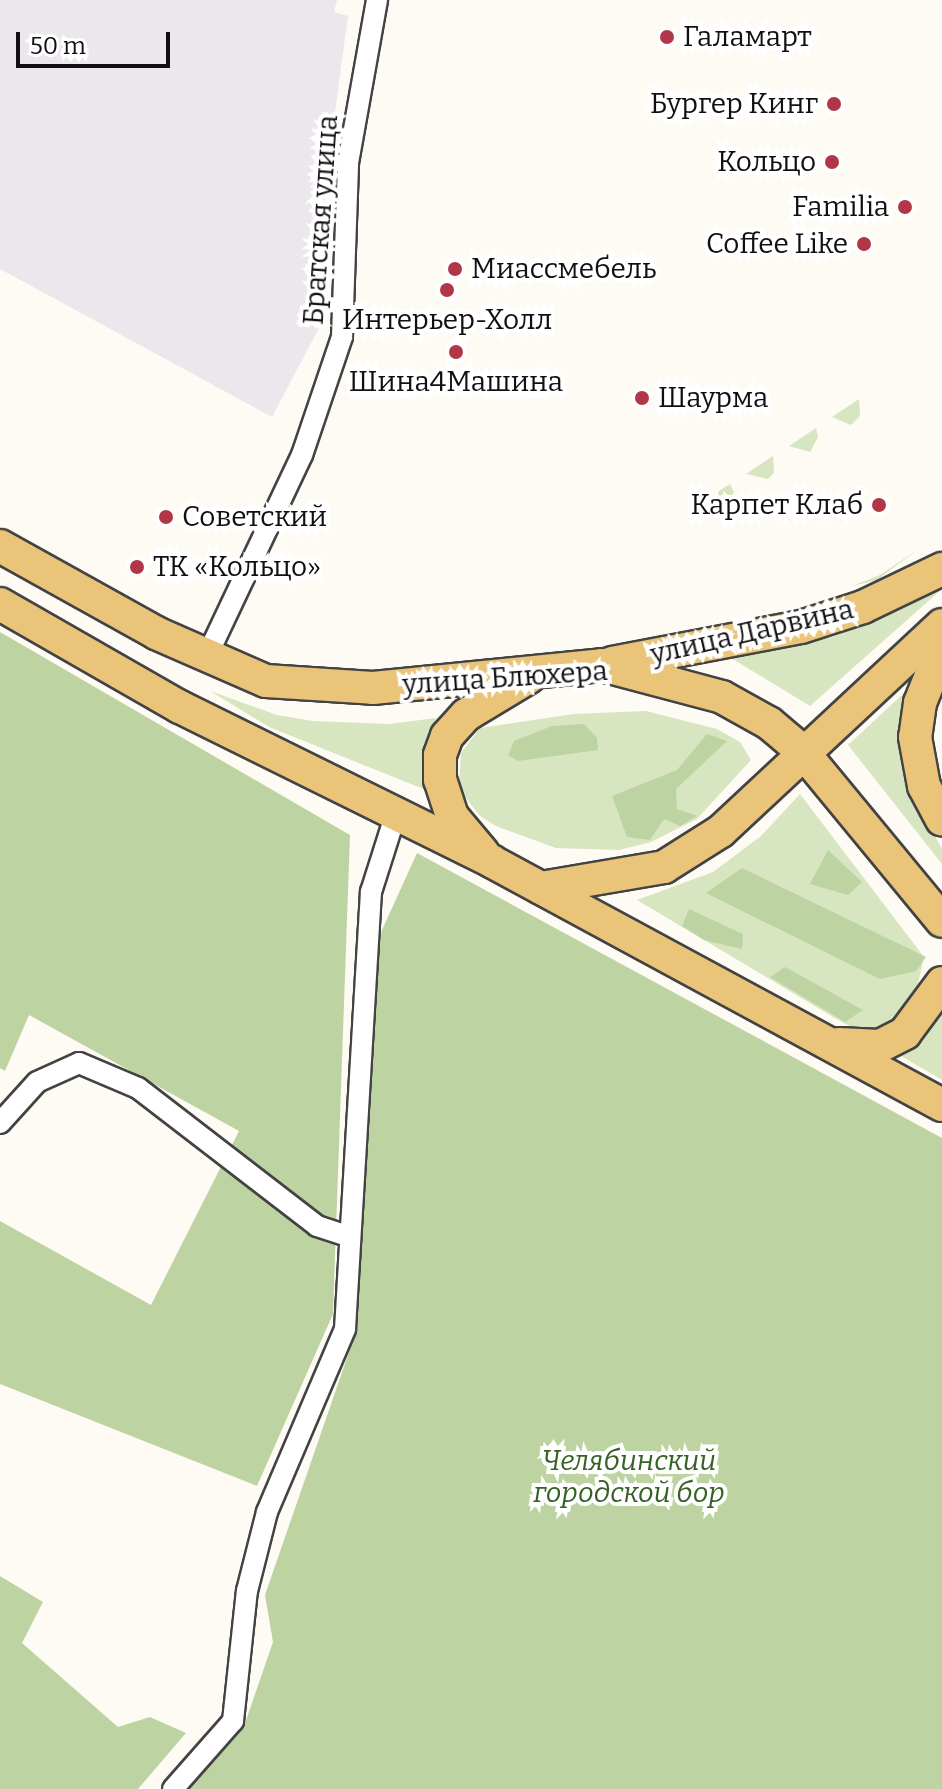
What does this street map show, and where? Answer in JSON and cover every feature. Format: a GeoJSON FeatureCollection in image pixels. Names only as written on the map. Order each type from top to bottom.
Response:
{"type":"FeatureCollection","features":[{"type":"Feature","properties":{"kind":"main road","name":"улица Блюхера"},"geometry":{"type":"LineString","coordinates":[[0,546],[206,658],[266,681],[303,687],[373,688],[602,665],[722,697],[769,723],[802,751],[942,921]]}},
{"type":"Feature","properties":{"kind":"main road","name":"улица Дарвина"},"geometry":{"type":"LineString","coordinates":[[602,665],[801,627],[863,607],[942,569]]}},
{"type":"Feature","properties":{"kind":"main road"},"geometry":{"type":"LineString","coordinates":[[0,604],[180,707],[491,861],[942,1105]]}},
{"type":"Feature","properties":{"kind":"main road"},"geometry":{"type":"LineString","coordinates":[[541,888],[664,867],[721,831],[802,751],[942,625]]}},
{"type":"Feature","properties":{"kind":"main road"},"geometry":{"type":"LineString","coordinates":[[942,648],[923,691],[915,737],[924,786],[942,820]]}},
{"type":"Feature","properties":{"kind":"main road"},"geometry":{"type":"LineString","coordinates":[[491,861],[452,816],[440,780],[440,755],[447,736],[466,715],[535,673]]}},
{"type":"Feature","properties":{"kind":"main road"},"geometry":{"type":"LineString","coordinates":[[832,1044],[880,1046],[905,1033],[942,983]]}},
{"type":"Feature","properties":{"kind":"street","name":"Братская улица"},"geometry":{"type":"LineString","coordinates":[[206,658],[302,455],[342,337],[348,163],[377,0]]}},
{"type":"Feature","properties":{"kind":"street"},"geometry":{"type":"LineString","coordinates":[[173,1789],[233,1721],[247,1591],[267,1512],[345,1329],[348,1236],[371,892],[396,813]]}},
{"type":"Feature","properties":{"kind":"street"},"geometry":{"type":"LineString","coordinates":[[0,1123],[37,1082],[79,1063],[138,1088],[317,1226],[348,1236]]}},
{"type":"Feature","properties":{"kind":"shaded area"},"geometry":{"type":"Polygon","coordinates":[[[0,0],[337,0],[334,12],[348,16],[326,179],[319,328],[272,417],[0,269],[0,0]]]}},
{"type":"Feature","properties":{"kind":"green space"},"geometry":{"type":"Polygon","coordinates":[[[859,399],[860,416],[851,425],[832,417],[859,399]]]}},
{"type":"Feature","properties":{"kind":"green space"},"geometry":{"type":"Polygon","coordinates":[[[816,428],[818,437],[810,452],[789,446],[816,428]]]}},
{"type":"Feature","properties":{"kind":"green space"},"geometry":{"type":"Polygon","coordinates":[[[773,456],[774,473],[768,479],[746,474],[773,456]]]}},
{"type":"Feature","properties":{"kind":"green space"},"geometry":{"type":"Polygon","coordinates":[[[730,484],[734,492],[725,506],[710,508],[703,501],[730,484]]]}},
{"type":"Feature","properties":{"kind":"green space"},"geometry":{"type":"Polygon","coordinates":[[[920,548],[877,580],[852,586],[880,575],[920,548]]]}},
{"type":"Feature","properties":{"kind":"green space"},"geometry":{"type":"Polygon","coordinates":[[[942,589],[810,706],[726,655],[833,637],[942,589]]]}},
{"type":"Feature","properties":{"kind":"green space"},"geometry":{"type":"Polygon","coordinates":[[[0,632],[350,835],[333,1314],[257,1486],[0,1384],[0,1221],[151,1305],[239,1131],[29,1015],[5,1071],[0,1068],[0,632]]]}},
{"type":"Feature","properties":{"kind":"green space"},"geometry":{"type":"Polygon","coordinates":[[[210,691],[277,715],[313,721],[389,724],[436,718],[427,752],[426,790],[269,727],[210,691]]]}},
{"type":"Feature","properties":{"kind":"green space"},"geometry":{"type":"Polygon","coordinates":[[[904,693],[900,754],[908,787],[942,849],[942,864],[848,745],[904,693]]]}},
{"type":"Feature","properties":{"kind":"green space"},"geometry":{"type":"Polygon","coordinates":[[[646,711],[717,729],[740,742],[751,760],[697,819],[651,842],[619,850],[556,848],[496,826],[480,816],[459,789],[461,753],[480,728],[574,714],[646,711]]]}},
{"type":"Feature","properties":{"kind":"green space"},"geometry":{"type":"Polygon","coordinates":[[[584,724],[597,738],[598,750],[518,761],[508,755],[514,741],[552,726],[584,724]]]}},
{"type":"Feature","properties":{"kind":"green space"},"geometry":{"type":"Polygon","coordinates":[[[707,734],[727,741],[676,789],[677,809],[697,816],[680,826],[664,819],[650,840],[627,837],[612,796],[677,770],[707,734]]]}},
{"type":"Feature","properties":{"kind":"green space"},"geometry":{"type":"Polygon","coordinates":[[[800,794],[924,957],[916,993],[897,1017],[876,1028],[855,1029],[637,900],[713,872],[761,836],[800,794]]]}},
{"type":"Feature","properties":{"kind":"green space"},"geometry":{"type":"Polygon","coordinates":[[[828,850],[862,882],[848,895],[810,884],[828,850]]]}},
{"type":"Feature","properties":{"kind":"green space","name":"Челябинский городской бор"},"geometry":{"type":"Polygon","coordinates":[[[417,853],[942,1138],[942,1789],[188,1789],[243,1729],[273,1642],[265,1595],[357,1329],[370,1000],[382,930],[417,853]]]}},
{"type":"Feature","properties":{"kind":"green space"},"geometry":{"type":"Polygon","coordinates":[[[742,868],[926,957],[916,971],[880,979],[706,893],[742,868]]]}},
{"type":"Feature","properties":{"kind":"green space"},"geometry":{"type":"Polygon","coordinates":[[[689,909],[743,934],[742,949],[704,940],[682,926],[689,909]]]}},
{"type":"Feature","properties":{"kind":"green space"},"geometry":{"type":"Polygon","coordinates":[[[785,967],[863,1010],[845,1022],[770,977],[785,967]]]}},
{"type":"Feature","properties":{"kind":"green space"},"geometry":{"type":"Polygon","coordinates":[[[942,1014],[942,1080],[901,1056],[942,1014]]]}},
{"type":"Feature","properties":{"kind":"green space"},"geometry":{"type":"Polygon","coordinates":[[[0,1576],[43,1602],[22,1643],[118,1727],[150,1717],[186,1733],[138,1789],[0,1789],[0,1576]]]}},
{"type":"Feature","properties":{"kind":"place","name":"Галамарт"},"geometry":{"type":"Point","coordinates":[667,37]}},
{"type":"Feature","properties":{"kind":"place","name":"Бургер Кинг"},"geometry":{"type":"Point","coordinates":[834,104]}},
{"type":"Feature","properties":{"kind":"place","name":"Кольцо"},"geometry":{"type":"Point","coordinates":[832,162]}},
{"type":"Feature","properties":{"kind":"place","name":"Familia"},"geometry":{"type":"Point","coordinates":[905,207]}},
{"type":"Feature","properties":{"kind":"place","name":"Coffee Like"},"geometry":{"type":"Point","coordinates":[864,244]}},
{"type":"Feature","properties":{"kind":"place","name":"Миассмебель"},"geometry":{"type":"Point","coordinates":[455,269]}},
{"type":"Feature","properties":{"kind":"place","name":"Интерьер-Холл"},"geometry":{"type":"Point","coordinates":[447,290]}},
{"type":"Feature","properties":{"kind":"place","name":"Шина4Машина"},"geometry":{"type":"Point","coordinates":[456,352]}},
{"type":"Feature","properties":{"kind":"place","name":"Шаурма"},"geometry":{"type":"Point","coordinates":[642,398]}},
{"type":"Feature","properties":{"kind":"place","name":"Карпет Клаб"},"geometry":{"type":"Point","coordinates":[879,505]}},
{"type":"Feature","properties":{"kind":"place","name":"Советский"},"geometry":{"type":"Point","coordinates":[166,517]}},
{"type":"Feature","properties":{"kind":"place","name":"ТК «Кольцо»"},"geometry":{"type":"Point","coordinates":[137,567]}}]}
